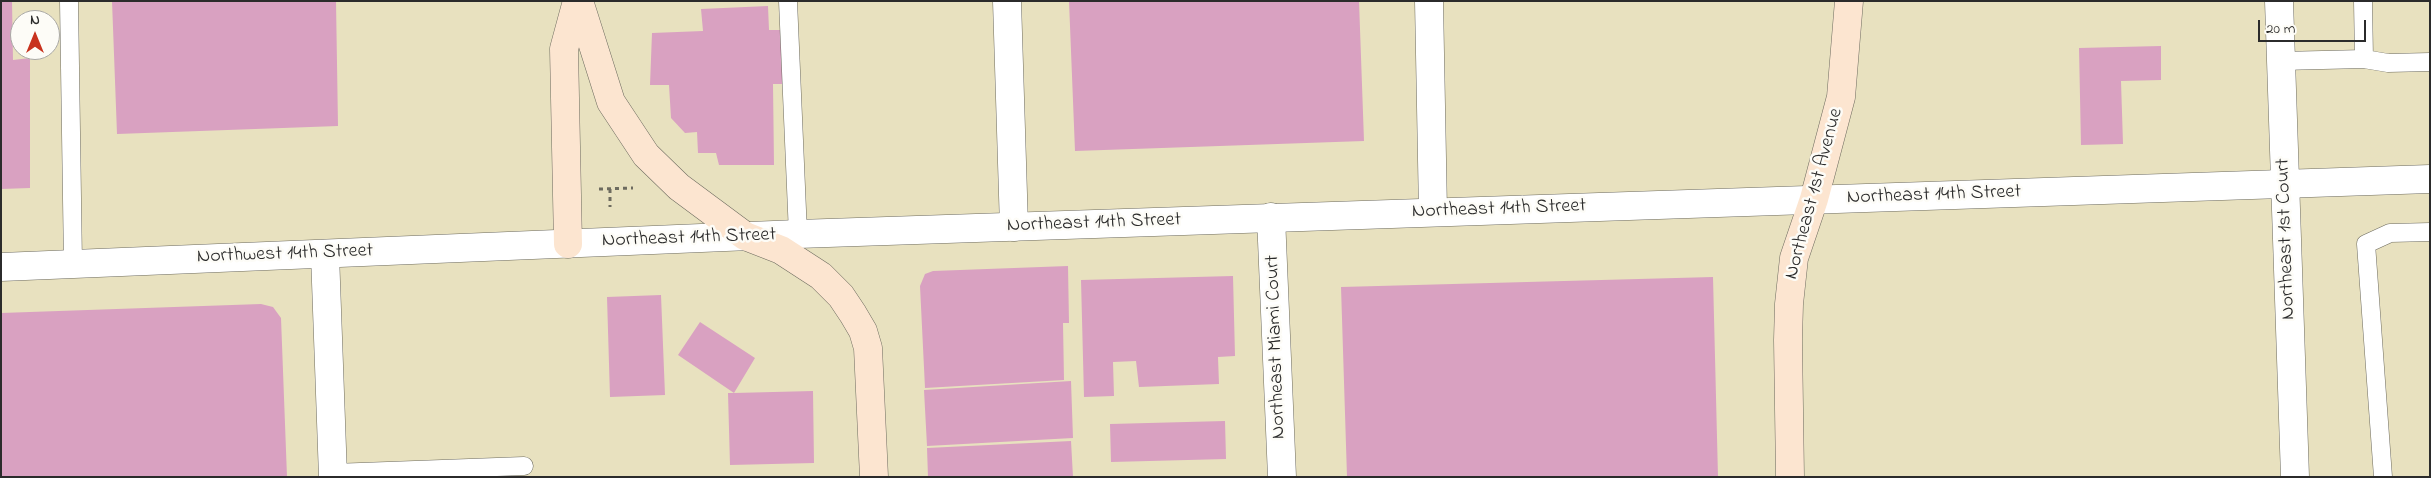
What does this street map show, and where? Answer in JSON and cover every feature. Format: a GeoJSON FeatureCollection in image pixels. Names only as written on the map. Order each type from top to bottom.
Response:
{"type":"FeatureCollection","features":[{"type":"Feature","properties":{"kind":"main road"},"geometry":{"type":"LineString","coordinates":[[578,1],[611,102],[646,155],[679,187],[745,236],[781,250],[821,276],[841,296],[863,331],[868,348],[874,477]]}},
{"type":"Feature","properties":{"kind":"main road"},"geometry":{"type":"LineString","coordinates":[[568,244],[564,49],[578,1]]}},
{"type":"Feature","properties":{"kind":"main road","name":"Northeast 1st Avenue"},"geometry":{"type":"LineString","coordinates":[[1790,477],[1789,304],[1794,258],[1814,199],[1841,97],[1849,1]]}},
{"type":"Feature","properties":{"kind":"street"},"geometry":{"type":"LineString","coordinates":[[1007,1],[1014,227]]}},
{"type":"Feature","properties":{"kind":"street"},"geometry":{"type":"LineString","coordinates":[[1429,1],[1433,212]]}},
{"type":"Feature","properties":{"kind":"street","name":"Northeast 1st Court"},"geometry":{"type":"LineString","coordinates":[[2279,1],[2295,477]]}},
{"type":"Feature","properties":{"kind":"street","name":"Northeast 14th Street"},"geometry":{"type":"LineString","coordinates":[[568,244],[1272,217],[2430,179]]}},
{"type":"Feature","properties":{"kind":"street","name":"Northeast Miami Court"},"geometry":{"type":"LineString","coordinates":[[1272,217],[1282,477]]}},
{"type":"Feature","properties":{"kind":"street","name":"Northwest 14th Street"},"geometry":{"type":"LineString","coordinates":[[1,267],[568,244]]}},
{"type":"Feature","properties":{"kind":"street"},"geometry":{"type":"LineString","coordinates":[[325,254],[333,475]]}},
{"type":"Feature","properties":{"kind":"lane"},"geometry":{"type":"LineString","coordinates":[[69,1],[74,264]]}},
{"type":"Feature","properties":{"kind":"lane"},"geometry":{"type":"LineString","coordinates":[[788,1],[798,234]]}},
{"type":"Feature","properties":{"kind":"lane"},"geometry":{"type":"LineString","coordinates":[[2363,1],[2364,59]]}},
{"type":"Feature","properties":{"kind":"lane"},"geometry":{"type":"LineString","coordinates":[[2281,61],[2364,59],[2388,63],[2430,62]]}},
{"type":"Feature","properties":{"kind":"lane"},"geometry":{"type":"LineString","coordinates":[[2383,477],[2366,244],[2390,233],[2430,232]]}},
{"type":"Feature","properties":{"kind":"lane"},"geometry":{"type":"LineString","coordinates":[[333,475],[524,466]]}},
{"type":"Feature","properties":{"kind":"path"},"geometry":{"type":"LineString","coordinates":[[593,190],[635,188]]}},
{"type":"Feature","properties":{"kind":"path"},"geometry":{"type":"LineString","coordinates":[[610,189],[610,207]]}},
{"type":"Feature","properties":{"kind":"building"},"geometry":{"type":"Polygon","coordinates":[[[1,1],[12,1],[12,10],[10,10],[10,60],[30,60],[30,188],[1,189],[1,1]]]}},
{"type":"Feature","properties":{"kind":"building"},"geometry":{"type":"Polygon","coordinates":[[[112,1],[336,1],[338,126],[117,134],[112,1]]]}},
{"type":"Feature","properties":{"kind":"building"},"geometry":{"type":"Polygon","coordinates":[[[1069,1],[1359,1],[1364,141],[1075,151],[1069,1]]]}},
{"type":"Feature","properties":{"kind":"building"},"geometry":{"type":"Polygon","coordinates":[[[768,6],[769,30],[784,30],[788,84],[773,84],[774,165],[719,165],[716,153],[698,153],[697,132],[685,133],[671,118],[669,85],[650,85],[652,33],[703,31],[701,9],[768,6]]]}},
{"type":"Feature","properties":{"kind":"building"},"geometry":{"type":"Polygon","coordinates":[[[2161,46],[2161,80],[2121,81],[2123,144],[2081,145],[2079,48],[2161,46]]]}},
{"type":"Feature","properties":{"kind":"building"},"geometry":{"type":"Polygon","coordinates":[[[1068,266],[1069,323],[1063,323],[1064,380],[925,388],[920,286],[925,274],[933,271],[1068,266]]]}},
{"type":"Feature","properties":{"kind":"building"},"geometry":{"type":"Polygon","coordinates":[[[1233,276],[1235,356],[1218,357],[1219,384],[1139,387],[1136,361],[1113,362],[1114,396],[1084,397],[1081,280],[1233,276]]]}},
{"type":"Feature","properties":{"kind":"building"},"geometry":{"type":"Polygon","coordinates":[[[1713,277],[1718,477],[1347,477],[1341,287],[1713,277]]]}},
{"type":"Feature","properties":{"kind":"building"},"geometry":{"type":"Polygon","coordinates":[[[661,295],[665,395],[610,397],[607,297],[661,295]]]}},
{"type":"Feature","properties":{"kind":"building"},"geometry":{"type":"Polygon","coordinates":[[[261,304],[273,307],[281,318],[287,477],[1,477],[1,313],[261,304]]]}},
{"type":"Feature","properties":{"kind":"building"},"geometry":{"type":"Polygon","coordinates":[[[700,322],[755,358],[734,393],[678,355],[700,322]]]}},
{"type":"Feature","properties":{"kind":"building"},"geometry":{"type":"Polygon","coordinates":[[[1071,381],[1073,438],[927,446],[924,390],[1071,381]]]}},
{"type":"Feature","properties":{"kind":"building"},"geometry":{"type":"Polygon","coordinates":[[[813,391],[814,463],[730,465],[728,393],[813,391]]]}},
{"type":"Feature","properties":{"kind":"building"},"geometry":{"type":"Polygon","coordinates":[[[1225,421],[1226,459],[1111,462],[1110,424],[1225,421]]]}},
{"type":"Feature","properties":{"kind":"building"},"geometry":{"type":"Polygon","coordinates":[[[1071,441],[1073,477],[928,477],[927,448],[1071,441]]]}}]}
